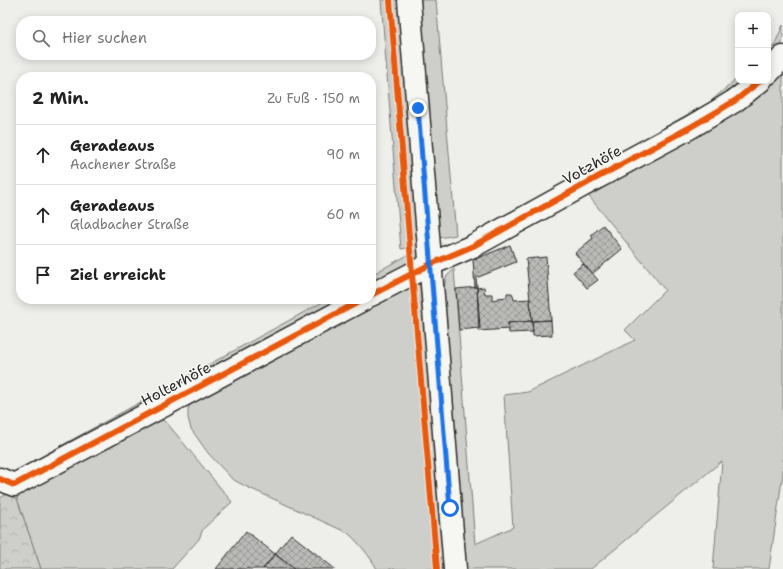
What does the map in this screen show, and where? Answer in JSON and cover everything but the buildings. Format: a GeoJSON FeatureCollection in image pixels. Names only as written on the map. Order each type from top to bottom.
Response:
{"type":"FeatureCollection","features":[{"type":"Feature","properties":{"kind":"street"},"geometry":{"type":"LineString","coordinates":[[409,0],[455,569]]}},
{"type":"Feature","properties":{"kind":"street"},"geometry":{"type":"LineString","coordinates":[[771,70],[783,57]]}},
{"type":"Feature","properties":{"kind":"street","name":"Votzhöfe"},"geometry":{"type":"LineString","coordinates":[[430,255],[473,246],[598,176],[718,112],[756,84]]}},
{"type":"Feature","properties":{"kind":"street"},"geometry":{"type":"LineString","coordinates":[[376,292],[430,255]]}},
{"type":"Feature","properties":{"kind":"street","name":"Holterhöfe"},"geometry":{"type":"LineString","coordinates":[[0,479],[14,485],[355,304]]}},
{"type":"Feature","properties":{"kind":"green space"},"geometry":{"type":"Polygon","coordinates":[[[381,0],[399,0],[420,261],[376,286],[376,272],[408,255],[407,248],[401,249],[381,0]]]}},
{"type":"Feature","properties":{"kind":"green space"},"geometry":{"type":"Polygon","coordinates":[[[420,0],[436,0],[456,235],[439,238],[420,0]]]}},
{"type":"Feature","properties":{"kind":"green space"},"geometry":{"type":"Polygon","coordinates":[[[783,25],[783,38],[781,46],[771,60],[771,48],[774,46],[783,25]]]}},
{"type":"Feature","properties":{"kind":"green space"},"geometry":{"type":"Polygon","coordinates":[[[783,69],[783,473],[769,569],[713,569],[722,461],[591,569],[466,569],[444,289],[446,277],[454,269],[475,544],[513,527],[504,395],[528,392],[635,340],[625,330],[665,290],[587,194],[759,84],[771,84],[771,77],[783,69]]]}},
{"type":"Feature","properties":{"kind":"green space"},"geometry":{"type":"Polygon","coordinates":[[[735,80],[735,84],[742,84],[636,150],[480,230],[710,102],[735,80]]]}},
{"type":"Feature","properties":{"kind":"green space"},"geometry":{"type":"Polygon","coordinates":[[[408,279],[420,285],[445,569],[377,569],[364,550],[348,533],[232,479],[208,453],[191,429],[188,418],[190,403],[364,304],[376,304],[376,297],[408,279]]]}},
{"type":"Feature","properties":{"kind":"green space"},"geometry":{"type":"Polygon","coordinates":[[[319,304],[344,304],[14,480],[6,476],[319,304]]]}},
{"type":"Feature","properties":{"kind":"green space"},"geometry":{"type":"Polygon","coordinates":[[[158,418],[167,423],[232,502],[203,529],[199,539],[172,569],[41,569],[14,490],[158,418]]]}},
{"type":"Feature","properties":{"kind":"green space"},"geometry":{"type":"Polygon","coordinates":[[[14,490],[41,569],[0,569],[0,498],[14,490]]]}},
{"type":"Feature","properties":{"kind":"cycle path"},"geometry":{"type":"LineString","coordinates":[[390,0],[437,569]]}},
{"type":"Feature","properties":{"kind":"cycle path"},"geometry":{"type":"LineString","coordinates":[[376,292],[431,264],[473,246],[689,128],[736,100],[756,84]]}},
{"type":"Feature","properties":{"kind":"cycle path"},"geometry":{"type":"LineString","coordinates":[[0,479],[14,485],[355,304]]}},
{"type":"Feature","properties":{"kind":"route"},"geometry":{"type":"LineString","coordinates":[[418,108],[450,508]]}}]}
